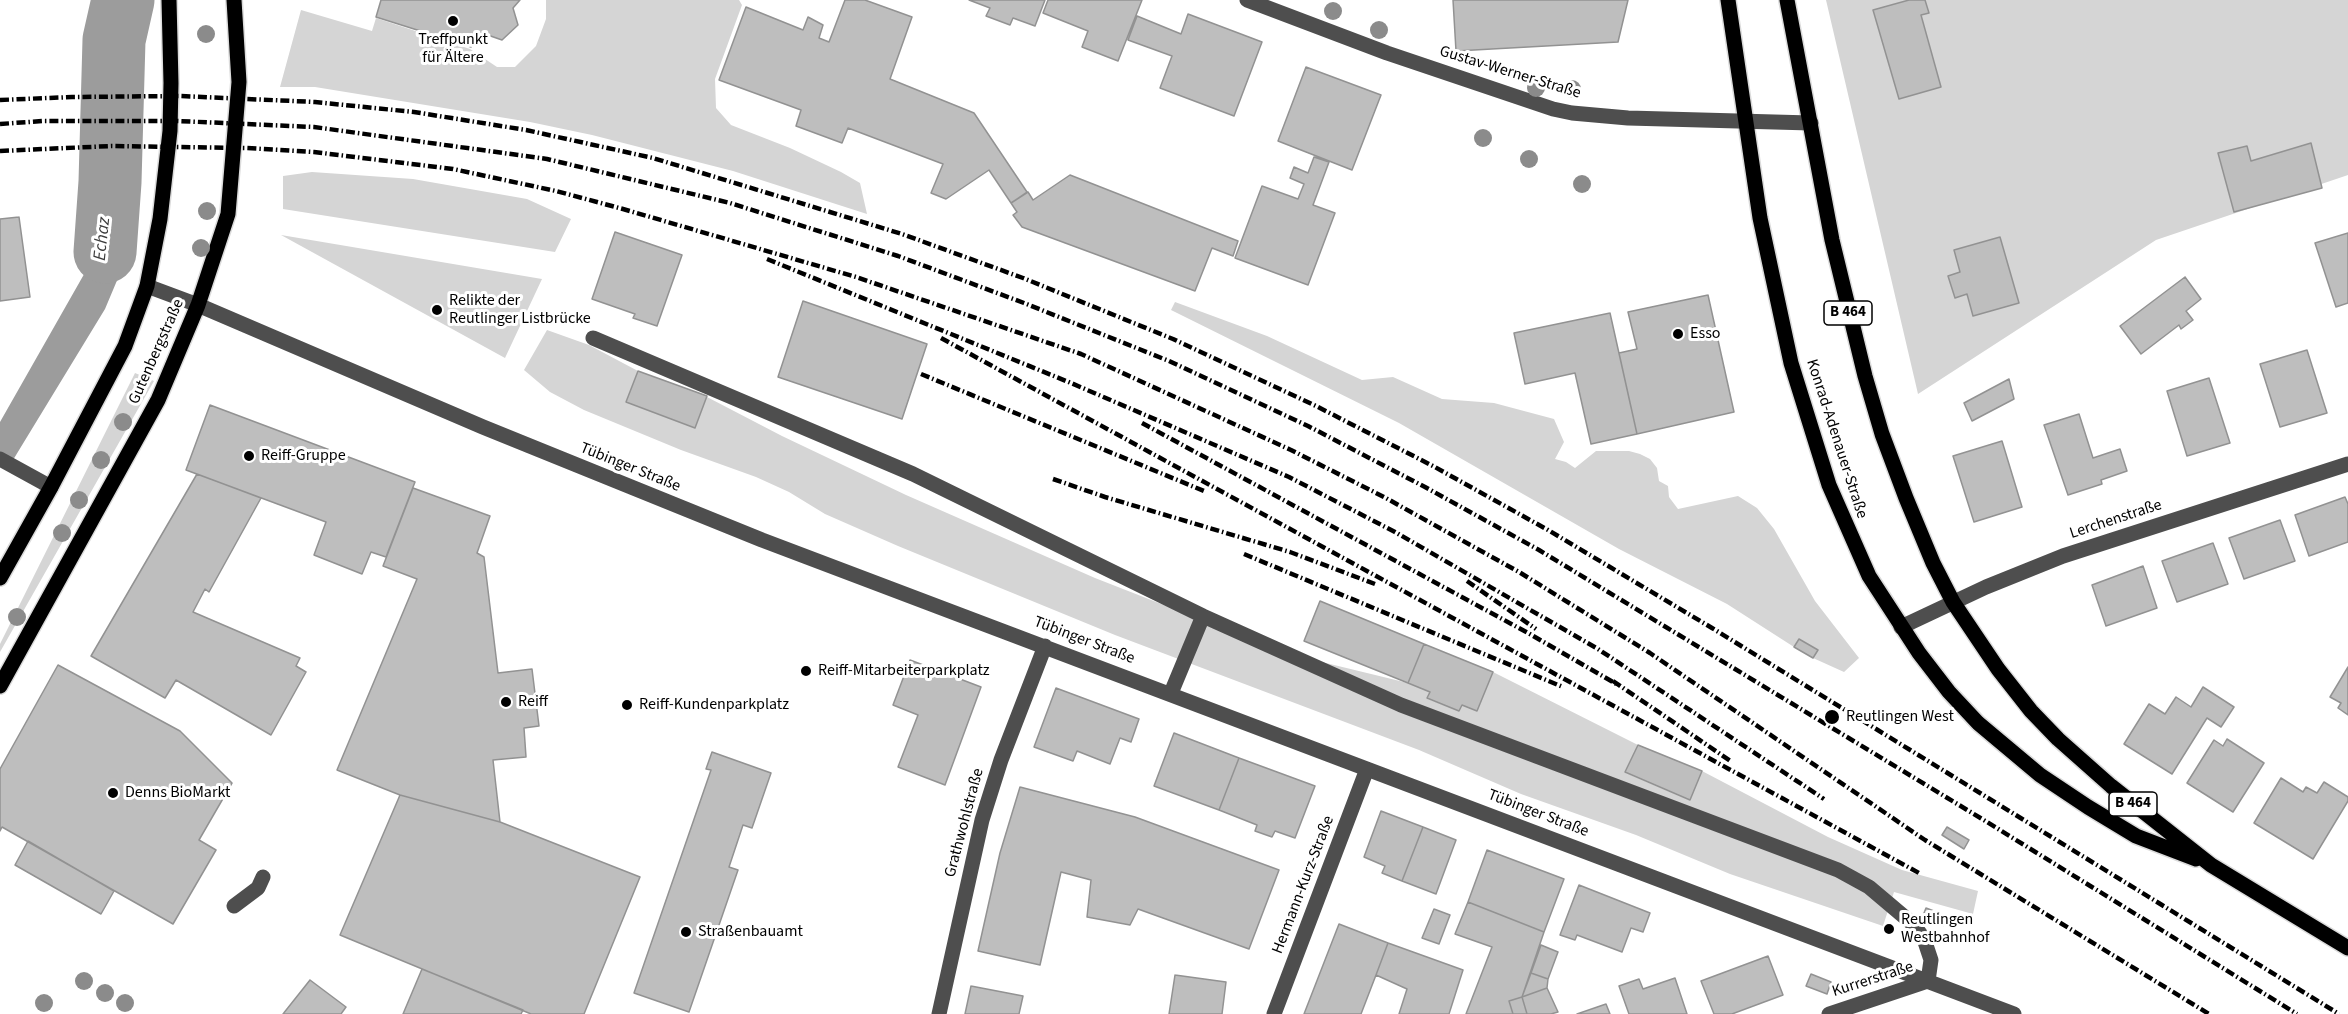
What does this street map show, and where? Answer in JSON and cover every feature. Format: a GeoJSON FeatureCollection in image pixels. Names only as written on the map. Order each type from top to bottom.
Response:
{"type":"FeatureCollection","features":[{"type":"Feature","properties":{"kind":"main road","name":"Gutenbergstraße"},"geometry":{"type":"LineString","coordinates":[[0,578],[51,487],[124,346],[147,286],[160,219],[170,131],[169,0]]}},
{"type":"Feature","properties":{"kind":"main road","name":"Gutenbergstraße"},"geometry":{"type":"LineString","coordinates":[[0,686],[158,399],[198,305],[228,214],[239,82],[234,0]]}},
{"type":"Feature","properties":{"kind":"main road","name":"Konrad-Adenauer-Straße"},"geometry":{"type":"LineString","coordinates":[[1728,0],[1769,266],[1791,363],[1809,425],[1846,529],[1869,576],[1901,627],[1949,692],[1978,723],[2040,775],[2136,836],[2211,865]]}},
{"type":"Feature","properties":{"kind":"main road","name":"Konrad-Adenauer-Straße"},"geometry":{"type":"LineString","coordinates":[[1787,0],[1832,240],[1851,327],[1879,424],[1933,563],[1953,602],[1998,669],[2031,711],[2058,740],[2111,786],[2211,865],[2348,948]]}},
{"type":"Feature","properties":{"kind":"street","name":"Gustav-Werner-Straße"},"geometry":{"type":"LineString","coordinates":[[1246,0],[1387,53],[1553,109],[1628,118],[1810,123]]}},
{"type":"Feature","properties":{"kind":"street","name":"Tübinger Straße"},"geometry":{"type":"LineString","coordinates":[[147,286],[198,305],[465,420],[701,516],[2014,1014]]}},
{"type":"Feature","properties":{"kind":"street"},"geometry":{"type":"LineString","coordinates":[[593,338],[913,474],[1203,616],[1401,705],[1838,870],[1869,887],[1914,925],[1924,939],[1931,960],[1928,981]]}},
{"type":"Feature","properties":{"kind":"street"},"geometry":{"type":"LineString","coordinates":[[0,459],[51,487]]}},
{"type":"Feature","properties":{"kind":"street","name":"Lerchenstraße"},"geometry":{"type":"LineString","coordinates":[[1901,627],[1953,602],[2063,556],[2348,464]]}},
{"type":"Feature","properties":{"kind":"street"},"geometry":{"type":"LineString","coordinates":[[1171,693],[1203,616]]}},
{"type":"Feature","properties":{"kind":"street","name":"Grathwohlstraße"},"geometry":{"type":"LineString","coordinates":[[939,1014],[982,820],[1001,760],[1045,646]]}},
{"type":"Feature","properties":{"kind":"street","name":"Hermann-Kurz-Straße"},"geometry":{"type":"LineString","coordinates":[[1274,1014],[1367,769]]}},
{"type":"Feature","properties":{"kind":"street"},"geometry":{"type":"LineString","coordinates":[[234,906],[258,888],[263,877]]}},
{"type":"Feature","properties":{"kind":"street","name":"Kurrerstraße"},"geometry":{"type":"LineString","coordinates":[[1828,1014],[1928,981]]}},
{"type":"Feature","properties":{"kind":"shaded area"},"geometry":{"type":"Polygon","coordinates":[[[546,0],[739,0],[742,5],[715,79],[716,108],[731,125],[790,148],[860,183],[867,214],[733,171],[592,135],[530,122],[315,87],[280,87],[301,10],[372,31],[376,18],[470,49],[497,67],[515,67],[536,46],[546,19],[546,0]]]}},
{"type":"Feature","properties":{"kind":"shaded area"},"geometry":{"type":"Polygon","coordinates":[[[1826,0],[2348,0],[2348,175],[2156,240],[1918,394],[1826,0]]]}},
{"type":"Feature","properties":{"kind":"shaded area"},"geometry":{"type":"Polygon","coordinates":[[[312,172],[413,179],[527,199],[571,219],[555,252],[283,209],[283,176],[312,172]]]}},
{"type":"Feature","properties":{"kind":"shaded area"},"geometry":{"type":"Polygon","coordinates":[[[281,235],[542,279],[505,358],[281,235]]]}},
{"type":"Feature","properties":{"kind":"shaded area"},"geometry":{"type":"Polygon","coordinates":[[[1175,302],[1267,336],[1362,380],[1393,377],[1442,399],[1494,403],[1554,419],[1564,442],[1555,459],[1575,468],[1596,451],[1629,451],[1640,454],[1650,459],[1657,468],[1659,481],[1668,486],[1669,497],[1678,509],[1738,496],[1757,508],[1774,529],[1815,601],[1859,658],[1844,672],[1813,658],[1818,650],[1799,639],[1794,647],[1727,604],[1619,549],[1399,423],[1171,310],[1175,302]]]}},
{"type":"Feature","properties":{"kind":"shaded area"},"geometry":{"type":"Polygon","coordinates":[[[547,330],[589,345],[638,371],[707,397],[782,436],[906,495],[1095,578],[1289,654],[1408,683],[1430,692],[1428,699],[1459,711],[1462,705],[1477,711],[1493,672],[1638,745],[1626,773],[1689,800],[1702,771],[1828,837],[1902,870],[1978,891],[1973,914],[1894,892],[1883,926],[1730,874],[1636,835],[1521,794],[1419,750],[1115,635],[898,546],[825,514],[789,492],[756,477],[681,450],[584,410],[550,392],[524,370],[547,330]]]}},
{"type":"Feature","properties":{"kind":"shaded area"},"geometry":{"type":"Polygon","coordinates":[[[135,373],[154,381],[0,652],[0,644],[135,373]]]}},
{"type":"Feature","properties":{"kind":"water"},"geometry":{"type":"Polygon","coordinates":[[[141,0],[138,84],[96,84],[95,2],[141,0]]]}},
{"type":"Feature","properties":{"kind":"water"},"geometry":{"type":"Polygon","coordinates":[[[96,164],[134,165],[138,191],[133,225],[121,271],[105,309],[13,460],[0,453],[0,422],[87,269],[95,216],[96,164]]]}},
{"type":"Feature","properties":{"kind":"building","name":"Treffpunkt für Ältere"},"geometry":{"type":"Polygon","coordinates":[[[381,0],[520,0],[513,8],[518,25],[502,40],[482,33],[471,47],[376,17],[381,0]]]}},
{"type":"Feature","properties":{"kind":"building"},"geometry":{"type":"Polygon","coordinates":[[[845,0],[865,0],[912,17],[890,79],[974,113],[1027,192],[1011,203],[989,170],[946,199],[931,193],[943,164],[848,128],[842,143],[796,126],[801,110],[719,80],[746,7],[803,30],[808,17],[823,25],[819,38],[829,42],[845,0]]]}},
{"type":"Feature","properties":{"kind":"building"},"geometry":{"type":"Polygon","coordinates":[[[969,0],[1045,0],[1035,26],[1013,18],[1010,25],[986,16],[990,8],[969,0]]]}},
{"type":"Feature","properties":{"kind":"building"},"geometry":{"type":"Polygon","coordinates":[[[1048,0],[1142,0],[1118,61],[1082,47],[1088,31],[1043,13],[1048,0]]]}},
{"type":"Feature","properties":{"kind":"building"},"geometry":{"type":"Polygon","coordinates":[[[1453,0],[1628,0],[1618,42],[1456,51],[1453,0]]]}},
{"type":"Feature","properties":{"kind":"building"},"geometry":{"type":"Polygon","coordinates":[[[1909,0],[1925,0],[1929,13],[1921,15],[1941,87],[1899,99],[1873,10],[1909,0]]]}},
{"type":"Feature","properties":{"kind":"building"},"geometry":{"type":"Polygon","coordinates":[[[1188,14],[1262,42],[1234,116],[1160,88],[1172,56],[1128,40],[1137,16],[1181,34],[1188,14]]]}},
{"type":"Feature","properties":{"kind":"building"},"geometry":{"type":"Polygon","coordinates":[[[1306,67],[1381,95],[1352,170],[1278,141],[1306,67]]]}},
{"type":"Feature","properties":{"kind":"building"},"geometry":{"type":"Polygon","coordinates":[[[2311,143],[2322,188],[2234,212],[2218,153],[2247,146],[2251,161],[2311,143]]]}},
{"type":"Feature","properties":{"kind":"building"},"geometry":{"type":"Polygon","coordinates":[[[1314,157],[1329,162],[1313,205],[1335,213],[1308,285],[1235,258],[1262,186],[1298,199],[1304,184],[1290,178],[1294,167],[1308,173],[1314,157]]]}},
{"type":"Feature","properties":{"kind":"building"},"geometry":{"type":"Polygon","coordinates":[[[1070,175],[1238,241],[1233,256],[1212,248],[1195,291],[1022,227],[1013,215],[1017,212],[1011,203],[1028,192],[1033,200],[1070,175]]]}},
{"type":"Feature","properties":{"kind":"building"},"geometry":{"type":"Polygon","coordinates":[[[19,217],[30,297],[0,301],[0,219],[19,217]]]}},
{"type":"Feature","properties":{"kind":"building"},"geometry":{"type":"Polygon","coordinates":[[[615,232],[682,255],[657,326],[633,318],[635,314],[592,299],[615,232]]]}},
{"type":"Feature","properties":{"kind":"building"},"geometry":{"type":"Polygon","coordinates":[[[2348,233],[2348,303],[2336,307],[2315,243],[2348,233]]]}},
{"type":"Feature","properties":{"kind":"building"},"geometry":{"type":"Polygon","coordinates":[[[2000,237],[2019,303],[1973,316],[1967,294],[1955,298],[1948,276],[1960,272],[1954,250],[2000,237]]]}},
{"type":"Feature","properties":{"kind":"building"},"geometry":{"type":"Polygon","coordinates":[[[2185,277],[2201,299],[2186,311],[2193,320],[2181,329],[2179,325],[2141,354],[2120,326],[2185,277]]]}},
{"type":"Feature","properties":{"kind":"building"},"geometry":{"type":"Polygon","coordinates":[[[1708,295],[1734,412],[1637,434],[1619,353],[1637,349],[1628,312],[1708,295]]]}},
{"type":"Feature","properties":{"kind":"building"},"geometry":{"type":"Polygon","coordinates":[[[803,301],[927,344],[902,419],[778,377],[803,301]]]}},
{"type":"Feature","properties":{"kind":"building"},"geometry":{"type":"Polygon","coordinates":[[[1610,313],[1637,434],[1591,444],[1575,373],[1525,384],[1514,333],[1610,313]]]}},
{"type":"Feature","properties":{"kind":"building"},"geometry":{"type":"Polygon","coordinates":[[[2307,350],[2327,413],[2280,427],[2260,364],[2307,350]]]}},
{"type":"Feature","properties":{"kind":"building"},"geometry":{"type":"Polygon","coordinates":[[[638,371],[707,396],[695,428],[626,402],[638,371]]]}},
{"type":"Feature","properties":{"kind":"building"},"geometry":{"type":"Polygon","coordinates":[[[2209,378],[2230,443],[2187,456],[2167,391],[2209,378]]]}},
{"type":"Feature","properties":{"kind":"building"},"geometry":{"type":"Polygon","coordinates":[[[2009,379],[2014,399],[1972,421],[1964,403],[2009,379]]]}},
{"type":"Feature","properties":{"kind":"building"},"geometry":{"type":"Polygon","coordinates":[[[210,405],[415,482],[386,557],[371,552],[362,574],[314,555],[326,522],[186,470],[210,405]]]}},
{"type":"Feature","properties":{"kind":"building"},"geometry":{"type":"Polygon","coordinates":[[[2079,414],[2093,458],[2120,449],[2127,471],[2101,480],[2102,484],[2068,495],[2044,425],[2079,414]]]}},
{"type":"Feature","properties":{"kind":"building"},"geometry":{"type":"Polygon","coordinates":[[[2002,441],[2022,507],[1974,522],[1953,456],[2002,441]]]}},
{"type":"Feature","properties":{"kind":"building"},"geometry":{"type":"Polygon","coordinates":[[[197,474],[261,498],[209,592],[205,589],[193,612],[300,658],[296,666],[306,672],[271,735],[176,680],[165,698],[91,656],[197,474]]]}},
{"type":"Feature","properties":{"kind":"building"},"geometry":{"type":"Polygon","coordinates":[[[413,488],[490,516],[477,553],[484,557],[498,673],[532,669],[539,726],[524,728],[526,757],[493,760],[500,822],[400,795],[337,770],[417,579],[383,566],[413,488]]]}},
{"type":"Feature","properties":{"kind":"building"},"geometry":{"type":"Polygon","coordinates":[[[2345,497],[2348,504],[2348,542],[2309,556],[2295,515],[2345,497]]]}},
{"type":"Feature","properties":{"kind":"building"},"geometry":{"type":"Polygon","coordinates":[[[2280,520],[2295,561],[2244,579],[2229,538],[2280,520]]]}},
{"type":"Feature","properties":{"kind":"building"},"geometry":{"type":"Polygon","coordinates":[[[2213,543],[2228,584],[2177,602],[2162,561],[2213,543]]]}},
{"type":"Feature","properties":{"kind":"building"},"geometry":{"type":"Polygon","coordinates":[[[2143,566],[2157,608],[2106,626],[2092,585],[2143,566]]]}},
{"type":"Feature","properties":{"kind":"building"},"geometry":{"type":"Polygon","coordinates":[[[1320,601],[1424,644],[1408,683],[1304,641],[1320,601]]]}},
{"type":"Feature","properties":{"kind":"building"},"geometry":{"type":"Polygon","coordinates":[[[1799,639],[1818,650],[1813,658],[1794,647],[1799,639]]]}},
{"type":"Feature","properties":{"kind":"building"},"geometry":{"type":"Polygon","coordinates":[[[1424,644],[1493,672],[1477,711],[1462,705],[1459,711],[1427,698],[1430,692],[1408,683],[1424,644]]]}},
{"type":"Feature","properties":{"kind":"building"},"geometry":{"type":"Polygon","coordinates":[[[910,660],[981,687],[945,785],[898,767],[918,715],[893,705],[910,660]]]}},
{"type":"Feature","properties":{"kind":"building","name":"Denns BioMarkt"},"geometry":{"type":"Polygon","coordinates":[[[58,665],[180,731],[232,783],[199,840],[216,850],[173,924],[2,827],[0,831],[0,769],[58,665]]]}},
{"type":"Feature","properties":{"kind":"building"},"geometry":{"type":"Polygon","coordinates":[[[2348,667],[2348,715],[2338,708],[2341,703],[2330,697],[2348,667]]]}},
{"type":"Feature","properties":{"kind":"building"},"geometry":{"type":"Polygon","coordinates":[[[2203,687],[2234,707],[2221,727],[2207,718],[2172,774],[2124,744],[2149,704],[2165,714],[2176,697],[2191,707],[2203,687]]]}},
{"type":"Feature","properties":{"kind":"building"},"geometry":{"type":"Polygon","coordinates":[[[1056,688],[1139,719],[1131,742],[1120,738],[1110,764],[1077,751],[1073,761],[1034,747],[1056,688]]]}},
{"type":"Feature","properties":{"kind":"building"},"geometry":{"type":"Polygon","coordinates":[[[1174,733],[1239,758],[1219,810],[1154,786],[1174,733]]]}},
{"type":"Feature","properties":{"kind":"building"},"geometry":{"type":"Polygon","coordinates":[[[2227,739],[2264,763],[2233,812],[2187,783],[2214,740],[2223,746],[2227,739]]]}},
{"type":"Feature","properties":{"kind":"building"},"geometry":{"type":"Polygon","coordinates":[[[1638,745],[1702,771],[1690,800],[1625,772],[1638,745]]]}},
{"type":"Feature","properties":{"kind":"building","name":"Straßenbauamt"},"geometry":{"type":"Polygon","coordinates":[[[712,752],[771,773],[752,828],[743,825],[729,867],[738,870],[689,1012],[634,993],[711,770],[706,769],[712,752]]]}},
{"type":"Feature","properties":{"kind":"building"},"geometry":{"type":"Polygon","coordinates":[[[1239,758],[1315,786],[1295,838],[1275,831],[1272,837],[1255,831],[1257,825],[1219,810],[1239,758]]]}},
{"type":"Feature","properties":{"kind":"building"},"geometry":{"type":"Polygon","coordinates":[[[2281,778],[2303,792],[2306,787],[2317,793],[2324,782],[2348,797],[2348,801],[2313,859],[2254,823],[2281,778]]]}},
{"type":"Feature","properties":{"kind":"building"},"geometry":{"type":"Polygon","coordinates":[[[1020,787],[1135,817],[1279,870],[1249,949],[1138,909],[1130,925],[1087,917],[1091,880],[1061,872],[1040,965],[978,951],[1000,853],[1020,787]]]}},
{"type":"Feature","properties":{"kind":"building"},"geometry":{"type":"Polygon","coordinates":[[[400,795],[500,822],[640,877],[584,1014],[531,1014],[340,935],[400,795]]]}},
{"type":"Feature","properties":{"kind":"building"},"geometry":{"type":"Polygon","coordinates":[[[1381,811],[1423,827],[1402,881],[1382,873],[1385,866],[1364,857],[1381,811]]]}},
{"type":"Feature","properties":{"kind":"building"},"geometry":{"type":"Polygon","coordinates":[[[1423,827],[1456,840],[1436,894],[1402,881],[1423,827]]]}},
{"type":"Feature","properties":{"kind":"building"},"geometry":{"type":"Polygon","coordinates":[[[1947,827],[1969,840],[1964,849],[1942,835],[1947,827]]]}},
{"type":"Feature","properties":{"kind":"building"},"geometry":{"type":"Polygon","coordinates":[[[28,841],[114,891],[101,914],[15,865],[28,841]]]}},
{"type":"Feature","properties":{"kind":"building"},"geometry":{"type":"Polygon","coordinates":[[[1487,850],[1564,879],[1544,932],[1468,902],[1487,850]]]}},
{"type":"Feature","properties":{"kind":"building"},"geometry":{"type":"Polygon","coordinates":[[[1579,885],[1650,913],[1643,932],[1631,928],[1622,952],[1577,935],[1575,940],[1560,935],[1579,885]]]}},
{"type":"Feature","properties":{"kind":"building"},"geometry":{"type":"Polygon","coordinates":[[[1468,902],[1544,932],[1522,997],[1509,1001],[1513,1014],[1466,1014],[1492,947],[1455,934],[1468,902]]]}},
{"type":"Feature","properties":{"kind":"building"},"geometry":{"type":"Polygon","coordinates":[[[1926,908],[1947,916],[1943,926],[1922,918],[1926,908]]]}},
{"type":"Feature","properties":{"kind":"building"},"geometry":{"type":"Polygon","coordinates":[[[1434,909],[1450,915],[1439,944],[1422,938],[1434,909]]]}},
{"type":"Feature","properties":{"kind":"building"},"geometry":{"type":"Polygon","coordinates":[[[1339,924],[1388,943],[1361,1014],[1304,1014],[1339,924]]]}},
{"type":"Feature","properties":{"kind":"building"},"geometry":{"type":"Polygon","coordinates":[[[1388,943],[1463,970],[1449,1014],[1399,1014],[1407,989],[1376,975],[1388,943]]]}},
{"type":"Feature","properties":{"kind":"building"},"geometry":{"type":"Polygon","coordinates":[[[1541,945],[1558,952],[1548,979],[1531,973],[1541,945]]]}},
{"type":"Feature","properties":{"kind":"building"},"geometry":{"type":"Polygon","coordinates":[[[1768,956],[1783,995],[1732,1014],[1714,1014],[1701,981],[1768,956]]]}},
{"type":"Feature","properties":{"kind":"building"},"geometry":{"type":"Polygon","coordinates":[[[422,969],[523,1010],[521,1014],[403,1014],[422,969]]]}},
{"type":"Feature","properties":{"kind":"building"},"geometry":{"type":"Polygon","coordinates":[[[1531,973],[1548,979],[1547,988],[1522,997],[1531,973]]]}},
{"type":"Feature","properties":{"kind":"building"},"geometry":{"type":"Polygon","coordinates":[[[1811,974],[1831,982],[1827,994],[1806,986],[1811,974]]]}},
{"type":"Feature","properties":{"kind":"building"},"geometry":{"type":"Polygon","coordinates":[[[1175,975],[1226,982],[1222,1014],[1169,1014],[1175,975]]]}},
{"type":"Feature","properties":{"kind":"building"},"geometry":{"type":"Polygon","coordinates":[[[1675,978],[1687,1014],[1629,1014],[1619,986],[1639,979],[1643,989],[1675,978]]]}},
{"type":"Feature","properties":{"kind":"building"},"geometry":{"type":"Polygon","coordinates":[[[310,980],[346,1007],[341,1014],[283,1014],[310,980]]]}},
{"type":"Feature","properties":{"kind":"building"},"geometry":{"type":"Polygon","coordinates":[[[971,986],[1023,996],[1019,1014],[965,1014],[971,986]]]}},
{"type":"Feature","properties":{"kind":"building"},"geometry":{"type":"Polygon","coordinates":[[[1547,988],[1558,1012],[1527,1014],[1522,997],[1547,988]]]}},
{"type":"Feature","properties":{"kind":"building"},"geometry":{"type":"Polygon","coordinates":[[[1522,997],[1527,1014],[1513,1014],[1509,1001],[1522,997]]]}},
{"type":"Feature","properties":{"kind":"building"},"geometry":{"type":"Polygon","coordinates":[[[1606,1004],[1610,1014],[1577,1014],[1606,1004]]]}},
{"type":"Feature","properties":{"kind":"waterway","name":"Echaz"},"geometry":{"type":"LineString","coordinates":[[105,252],[110,182],[114,40],[123,0]]}},
{"type":"Feature","properties":{"kind":"railway"},"geometry":{"type":"LineString","coordinates":[[0,100],[180,96],[315,102],[414,112],[526,130],[653,158],[902,234],[1023,278],[1173,339],[1316,406],[1433,466],[1548,530],[1712,628],[2339,1014]]}},
{"type":"Feature","properties":{"kind":"railway"},"geometry":{"type":"LineString","coordinates":[[0,124],[43,121],[178,121],[314,127],[547,159],[730,203],[898,256],[1024,303],[1169,361],[1308,426],[1539,550],[1987,822],[2297,1014]]}},
{"type":"Feature","properties":{"kind":"railway"},"geometry":{"type":"LineString","coordinates":[[0,151],[111,146],[246,148],[314,152],[453,169],[556,191],[856,277],[1081,354],[1291,450],[1384,497],[1519,572],[1650,653],[1925,840],[2209,1014]]}},
{"type":"Feature","properties":{"kind":"railway"},"geometry":{"type":"LineString","coordinates":[[767,259],[1071,383],[1289,477],[1395,532],[1598,649],[1824,799]]}},
{"type":"Feature","properties":{"kind":"railway"},"geometry":{"type":"LineString","coordinates":[[941,338],[1919,873]]}},
{"type":"Feature","properties":{"kind":"railway"},"geometry":{"type":"LineString","coordinates":[[921,374],[1204,491]]}},
{"type":"Feature","properties":{"kind":"railway"},"geometry":{"type":"LineString","coordinates":[[1142,423],[1528,633],[1618,685]]}},
{"type":"Feature","properties":{"kind":"railway"},"geometry":{"type":"LineString","coordinates":[[1053,479],[1105,497],[1290,552],[1375,584]]}},
{"type":"Feature","properties":{"kind":"railway"},"geometry":{"type":"LineString","coordinates":[[1244,554],[1563,687]]}},
{"type":"Feature","properties":{"kind":"railway"},"geometry":{"type":"LineString","coordinates":[[1467,581],[1536,629]]}},
{"type":"Feature","properties":{"kind":"railway"},"geometry":{"type":"LineString","coordinates":[[1613,681],[1732,762]]}},
{"type":"Feature","properties":{"kind":"place","name":"Treffpunkt für Ältere"},"geometry":{"type":"Point","coordinates":[453,21]}},
{"type":"Feature","properties":{"kind":"place","name":"Relikte der Reutlinger Listbrücke"},"geometry":{"type":"Point","coordinates":[437,310]}},
{"type":"Feature","properties":{"kind":"place","name":"Esso"},"geometry":{"type":"Point","coordinates":[1678,334]}},
{"type":"Feature","properties":{"kind":"place","name":"Reiff-Gruppe"},"geometry":{"type":"Point","coordinates":[249,456]}},
{"type":"Feature","properties":{"kind":"place","name":"Reiff-Mitarbeiterparkplatz"},"geometry":{"type":"Point","coordinates":[806,671]}},
{"type":"Feature","properties":{"kind":"place","name":"Reiff"},"geometry":{"type":"Point","coordinates":[506,702]}},
{"type":"Feature","properties":{"kind":"place","name":"Reiff-Kundenparkplatz"},"geometry":{"type":"Point","coordinates":[627,705]}},
{"type":"Feature","properties":{"kind":"place","name":"Reutlingen West"},"geometry":{"type":"Point","coordinates":[1832,717]}},
{"type":"Feature","properties":{"kind":"place","name":"Denns BioMarkt"},"geometry":{"type":"Point","coordinates":[113,793]}},
{"type":"Feature","properties":{"kind":"place","name":"Reutlingen Westbahnhof"},"geometry":{"type":"Point","coordinates":[1889,929]}},
{"type":"Feature","properties":{"kind":"place","name":"Straßenbauamt"},"geometry":{"type":"Point","coordinates":[686,932]}}]}
